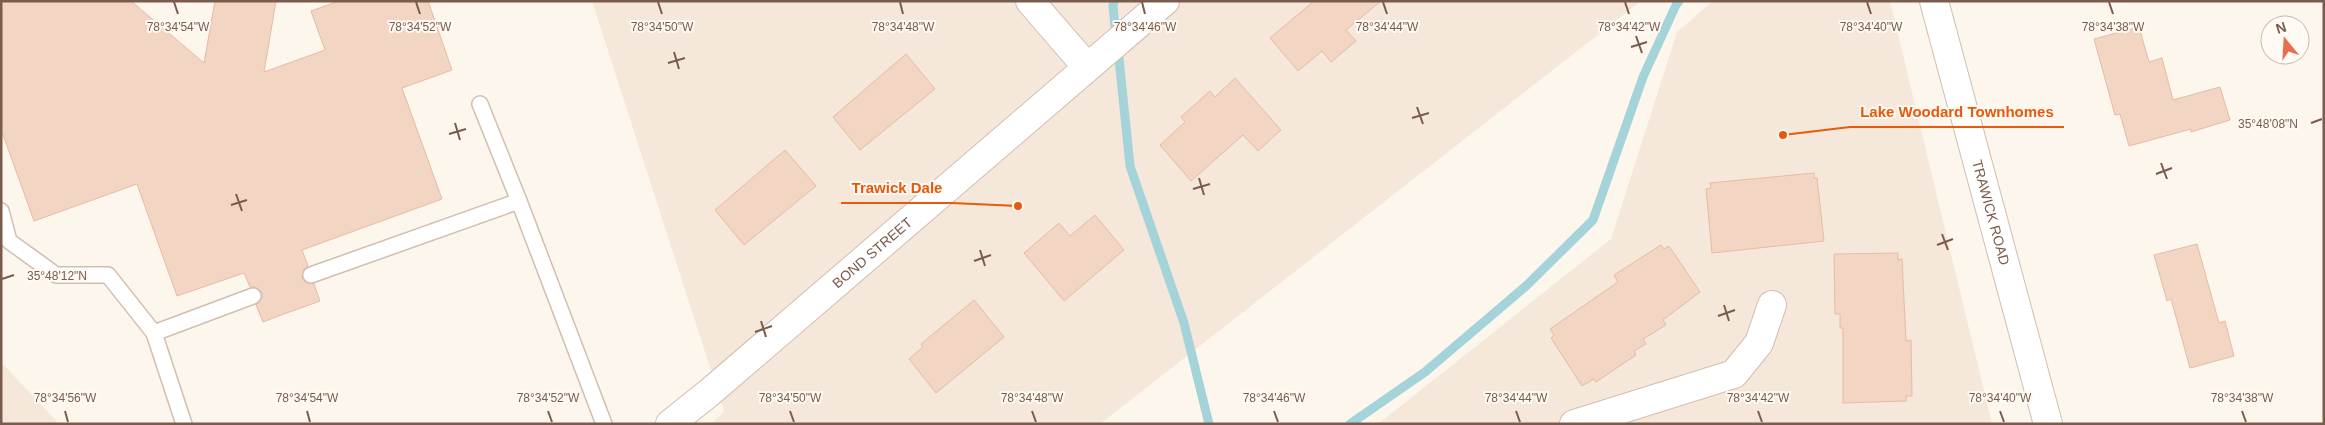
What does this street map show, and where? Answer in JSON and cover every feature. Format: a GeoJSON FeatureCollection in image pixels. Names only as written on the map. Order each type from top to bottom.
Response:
{"type":"FeatureCollection","features":[{"type":"Feature","properties":{"kind":"street"},"geometry":{"type":"LineString","coordinates":[[1030,1],[1087,67]]}},
{"type":"Feature","properties":{"kind":"street","name":"BOND STREET"},"geometry":{"type":"LineString","coordinates":[[670,424],[710,392],[1165,1]]}},
{"type":"Feature","properties":{"kind":"street","name":"TRAWICK ROAD"},"geometry":{"type":"LineString","coordinates":[[1934,1],[2048,424]]}},
{"type":"Feature","properties":{"kind":"street"},"geometry":{"type":"LineString","coordinates":[[1574,424],[1734,374],[1759,343],[1772,305]]}},
{"type":"Feature","properties":{"kind":"lane"},"geometry":{"type":"LineString","coordinates":[[480,104],[604,424]]}},
{"type":"Feature","properties":{"kind":"lane"},"geometry":{"type":"LineString","coordinates":[[311,275],[518,201]]}},
{"type":"Feature","properties":{"kind":"lane"},"geometry":{"type":"LineString","coordinates":[[1,211],[9,242],[56,275],[108,275],[154,333],[184,424]]}},
{"type":"Feature","properties":{"kind":"lane"},"geometry":{"type":"LineString","coordinates":[[154,333],[253,296]]}},
{"type":"Feature","properties":{"kind":"shaded area"},"geometry":{"type":"Polygon","coordinates":[[[592,1],[1641,1],[1100,424],[712,424],[724,411],[592,1]]]}},
{"type":"Feature","properties":{"kind":"shaded area"},"geometry":{"type":"Polygon","coordinates":[[[1713,1],[1890,1],[1992,424],[1378,424],[1611,239],[1677,32],[1713,1]]]}},
{"type":"Feature","properties":{"kind":"shaded area"},"geometry":{"type":"Polygon","coordinates":[[[1,362],[59,424],[1,424],[1,362]]]}},
{"type":"Feature","properties":{"kind":"building"},"geometry":{"type":"Polygon","coordinates":[[[1,1],[131,1],[204,63],[215,1],[276,1],[264,72],[325,50],[311,11],[339,1],[428,1],[452,70],[402,88],[442,199],[302,250],[308,266],[304,269],[302,278],[305,282],[314,284],[320,301],[263,322],[256,305],[262,298],[262,292],[255,287],[250,287],[244,273],[177,296],[137,184],[34,221],[1,129],[1,1]]]}},
{"type":"Feature","properties":{"kind":"building"},"geometry":{"type":"Polygon","coordinates":[[[1314,1],[1381,1],[1346,30],[1356,41],[1331,62],[1322,51],[1298,71],[1270,38],[1314,1]]]}},
{"type":"Feature","properties":{"kind":"building"},"geometry":{"type":"Polygon","coordinates":[[[2139,27],[2149,62],[2162,58],[2173,100],[2220,87],[2230,120],[2191,132],[2191,129],[2129,146],[2120,114],[2115,115],[2094,39],[2139,27]]]}},
{"type":"Feature","properties":{"kind":"building"},"geometry":{"type":"Polygon","coordinates":[[[906,54],[935,89],[860,150],[833,117],[906,54]]]}},
{"type":"Feature","properties":{"kind":"building"},"geometry":{"type":"Polygon","coordinates":[[[1235,78],[1281,130],[1258,151],[1243,135],[1191,181],[1160,145],[1185,122],[1181,117],[1210,91],[1215,97],[1235,78]]]}},
{"type":"Feature","properties":{"kind":"building"},"geometry":{"type":"Polygon","coordinates":[[[785,150],[816,186],[744,245],[715,210],[785,150]]]}},
{"type":"Feature","properties":{"kind":"building"},"geometry":{"type":"Polygon","coordinates":[[[1814,173],[1814,178],[1817,178],[1824,241],[1712,253],[1706,189],[1711,188],[1710,183],[1814,173]]]}},
{"type":"Feature","properties":{"kind":"building"},"geometry":{"type":"Polygon","coordinates":[[[1095,215],[1124,250],[1064,301],[1024,253],[1059,223],[1070,236],[1095,215]]]}},
{"type":"Feature","properties":{"kind":"building"},"geometry":{"type":"Polygon","coordinates":[[[2197,244],[2219,323],[2225,321],[2234,356],[2190,368],[2171,299],[2167,301],[2154,255],[2197,244]]]}},
{"type":"Feature","properties":{"kind":"building"},"geometry":{"type":"Polygon","coordinates":[[[1661,245],[1664,249],[1669,246],[1700,292],[1663,320],[1666,325],[1643,339],[1646,344],[1634,351],[1636,355],[1596,382],[1594,379],[1582,386],[1551,338],[1554,335],[1550,329],[1618,282],[1614,275],[1661,245]]]}},
{"type":"Feature","properties":{"kind":"building"},"geometry":{"type":"Polygon","coordinates":[[[1898,253],[1898,260],[1902,259],[1906,341],[1911,340],[1912,396],[1906,396],[1906,401],[1843,403],[1843,328],[1840,328],[1840,314],[1835,314],[1834,254],[1898,253]]]}},
{"type":"Feature","properties":{"kind":"building"},"geometry":{"type":"Polygon","coordinates":[[[974,300],[1004,337],[936,393],[909,359],[923,347],[921,344],[974,300]]]}},
{"type":"Feature","properties":{"kind":"waterway"},"geometry":{"type":"LineString","coordinates":[[1114,1],[1116,36]]}},
{"type":"Feature","properties":{"kind":"waterway"},"geometry":{"type":"LineString","coordinates":[[1350,424],[1425,372],[1526,286],[1593,220],[1643,77],[1679,1]]}},
{"type":"Feature","properties":{"kind":"waterway"},"geometry":{"type":"LineString","coordinates":[[1118,49],[1130,166],[1184,323],[1209,424]]}},
{"type":"Feature","properties":{"kind":"place","name":"Lake Woodard Townhomes"},"geometry":{"type":"Point","coordinates":[1783,135]}},
{"type":"Feature","properties":{"kind":"place","name":"Trawick Dale"},"geometry":{"type":"Point","coordinates":[1018,206]}}]}
